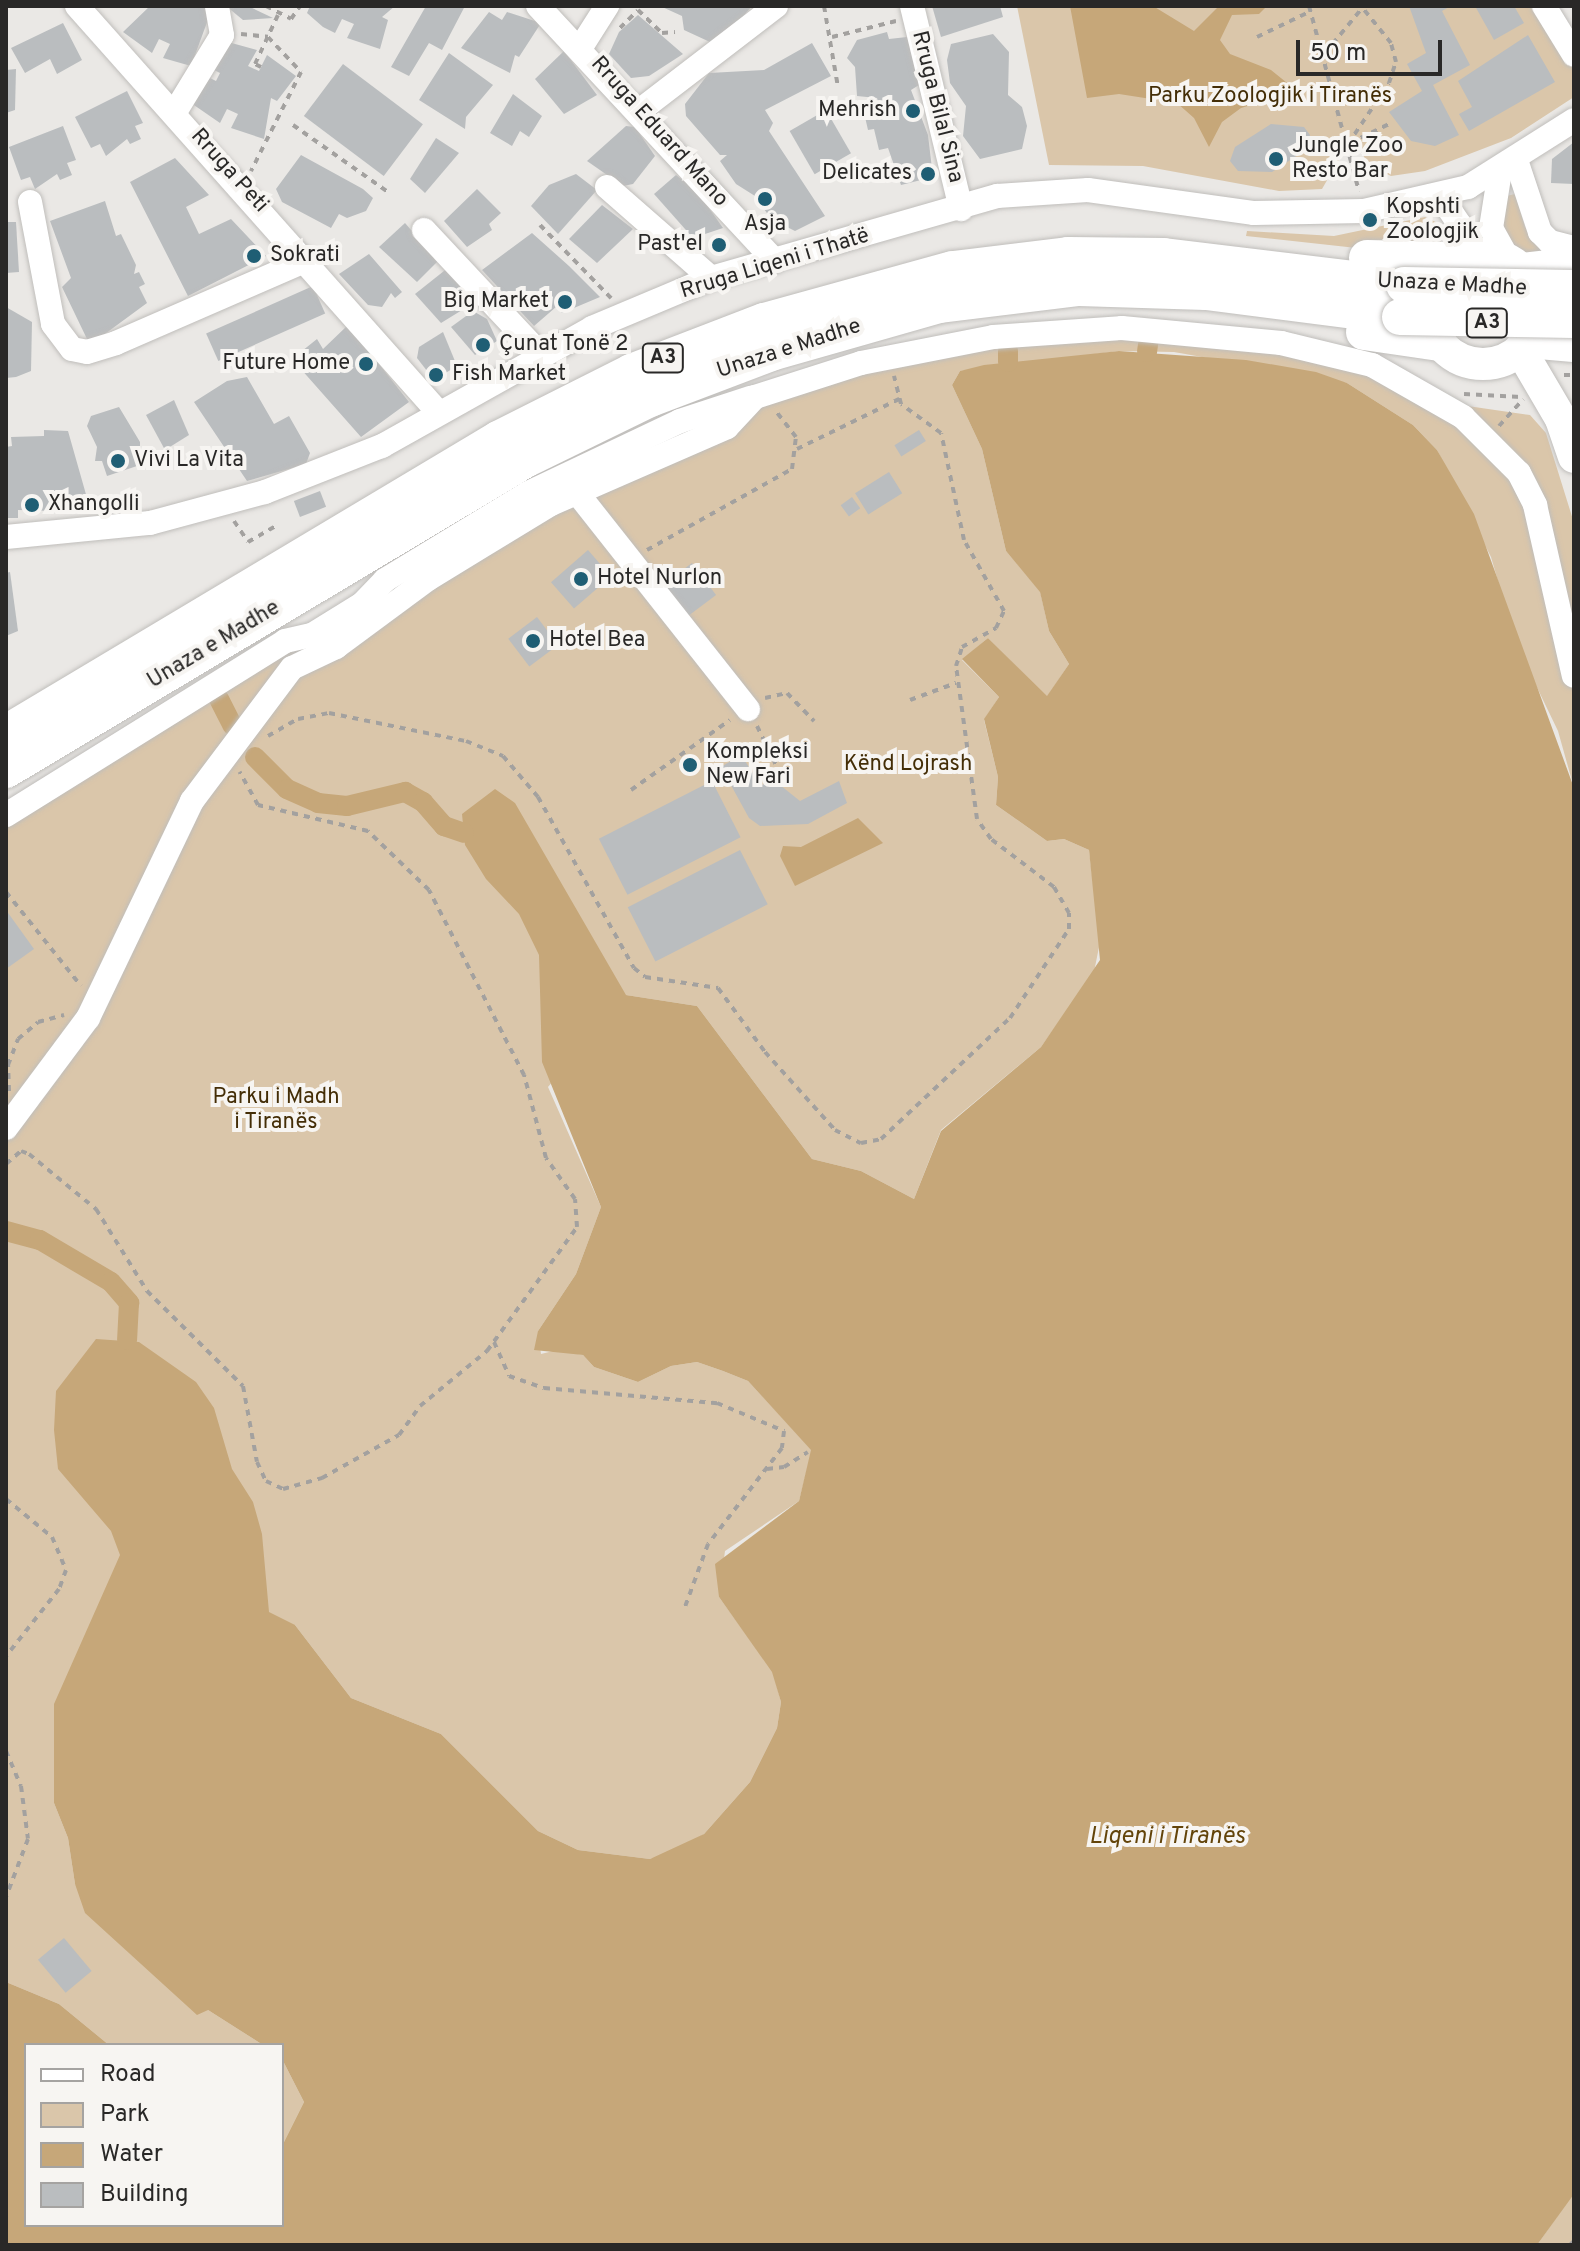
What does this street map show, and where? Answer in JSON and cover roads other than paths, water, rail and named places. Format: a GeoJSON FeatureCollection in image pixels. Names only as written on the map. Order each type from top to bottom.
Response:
{"type":"FeatureCollection","features":[{"type":"Feature","properties":{"kind":"highway"},"geometry":{"type":"LineString","coordinates":[[832,300],[870,271],[1049,236],[1166,235],[1415,263],[1459,248]]}},
{"type":"Feature","properties":{"kind":"highway","name":"Unaza e Madhe"},"geometry":{"type":"LineString","coordinates":[[6,733],[557,407],[689,347],[832,300],[953,269],[1068,255],[1179,258],[1402,301]]}},
{"type":"Feature","properties":{"kind":"highway"},"geometry":{"type":"LineString","coordinates":[[1516,265],[1574,290]]}},
{"type":"Feature","properties":{"kind":"highway","name":"Unaza e Madhe"},"geometry":{"type":"LineString","coordinates":[[6,770],[525,460],[650,399],[808,342],[940,305],[1079,288],[1402,301],[1574,290]]}},
{"type":"Feature","properties":{"kind":"highway"},"geometry":{"type":"LineString","coordinates":[[808,342],[844,345],[963,317],[1144,307],[1439,343]]}},
{"type":"Feature","properties":{"kind":"highway"},"geometry":{"type":"LineString","coordinates":[[1518,350],[1559,368]]}},
{"type":"Feature","properties":{"kind":"main road"},"geometry":{"type":"LineString","coordinates":[[1518,350],[1538,305],[1516,265],[1459,248],[1438,277],[1428,301],[1439,343],[1472,363],[1518,350],[1559,368],[1574,457]]}},
{"type":"Feature","properties":{"kind":"street","name":"Rruga Peti"},"geometry":{"type":"LineString","coordinates":[[77,6],[242,186],[439,413]]}},
{"type":"Feature","properties":{"kind":"street"},"geometry":{"type":"LineString","coordinates":[[175,112],[222,35],[217,6]]}},
{"type":"Feature","properties":{"kind":"street","name":"Rruga Eduard Mano"},"geometry":{"type":"LineString","coordinates":[[538,6],[581,47],[775,261]]}},
{"type":"Feature","properties":{"kind":"street"},"geometry":{"type":"LineString","coordinates":[[581,47],[607,6]]}},
{"type":"Feature","properties":{"kind":"street"},"geometry":{"type":"LineString","coordinates":[[638,112],[776,6]]}},
{"type":"Feature","properties":{"kind":"street"},"geometry":{"type":"LineString","coordinates":[[1544,6],[1574,55]]}},
{"type":"Feature","properties":{"kind":"street","name":"Rruga Bilal Sina"},"geometry":{"type":"LineString","coordinates":[[913,11],[961,209]]}},
{"type":"Feature","properties":{"kind":"street","name":"Rruga Liqeni i Thatë"},"geometry":{"type":"LineString","coordinates":[[6,537],[150,523],[225,505],[334,467],[542,356],[711,278],[961,209],[1042,189],[1137,194],[1290,215],[1364,211],[1456,191],[1508,165],[1574,120]]}},
{"type":"Feature","properties":{"kind":"street"},"geometry":{"type":"LineString","coordinates":[[1490,217],[1508,165]]}},
{"type":"Feature","properties":{"kind":"street"},"geometry":{"type":"LineString","coordinates":[[1508,165],[1540,232],[1550,242],[1574,248]]}},
{"type":"Feature","properties":{"kind":"street"},"geometry":{"type":"LineString","coordinates":[[607,187],[711,278]]}},
{"type":"Feature","properties":{"kind":"street"},"geometry":{"type":"LineString","coordinates":[[1456,191],[1490,217],[1516,265]]}},
{"type":"Feature","properties":{"kind":"street"},"geometry":{"type":"LineString","coordinates":[[1456,191],[1459,248]]}},
{"type":"Feature","properties":{"kind":"street"},"geometry":{"type":"LineString","coordinates":[[30,202],[53,324],[72,349],[87,352],[116,343],[307,260]]}},
{"type":"Feature","properties":{"kind":"street"},"geometry":{"type":"LineString","coordinates":[[424,230],[542,356]]}},
{"type":"Feature","properties":{"kind":"street"},"geometry":{"type":"LineString","coordinates":[[6,815],[285,641],[312,635],[362,604],[385,580],[570,484],[727,427],[755,397],[896,357],[1071,329],[1212,334],[1304,347],[1372,365],[1438,399],[1504,454],[1527,487],[1574,676]]}},
{"type":"Feature","properties":{"kind":"street"},"geometry":{"type":"LineString","coordinates":[[570,484],[629,563],[745,706]]}},
{"type":"Feature","properties":{"kind":"street"},"geometry":{"type":"LineString","coordinates":[[10,1123],[93,1008],[192,801],[292,668],[336,647],[428,579],[570,484]]}},
{"type":"Feature","properties":{"kind":"water"},"geometry":{"type":"Polygon","coordinates":[[[1070,6],[1153,6],[1194,31],[1219,6],[1267,6],[1259,14],[1232,15],[1220,40],[1230,54],[1271,70],[1297,91],[1241,108],[1222,122],[1209,147],[1194,118],[1177,103],[1119,94],[1087,98],[1070,6]]]}},
{"type":"Feature","properties":{"kind":"water","name":"Liqeni i Tiranës"},"geometry":{"type":"Polygon","coordinates":[[[1119,351],[1246,360],[1316,372],[1347,383],[1413,425],[1437,450],[1474,514],[1574,788],[1574,2194],[1537,2245],[6,2245],[6,1982],[59,2004],[107,2043],[24,2043],[24,2227],[284,2227],[284,2142],[304,2102],[284,2063],[284,2043],[260,2043],[208,2010],[197,2015],[85,1913],[75,1884],[68,1838],[54,1803],[54,1704],[120,1555],[111,1531],[58,1469],[54,1430],[56,1391],[96,1339],[139,1342],[196,1382],[214,1408],[232,1469],[253,1502],[262,1534],[269,1612],[295,1625],[351,1698],[441,1734],[538,1831],[578,1850],[650,1859],[704,1834],[750,1782],[777,1728],[781,1702],[772,1672],[719,1597],[715,1564],[799,1501],[811,1450],[748,1381],[723,1371],[697,1362],[671,1366],[638,1382],[594,1367],[583,1355],[534,1350],[538,1331],[576,1274],[601,1207],[542,1062],[539,955],[519,914],[486,879],[465,845],[462,814],[495,789],[515,803],[626,995],[697,1006],[812,1159],[861,1171],[914,1199],[941,1131],[1041,1047],[1100,960],[1089,850],[1064,839],[1047,841],[996,805],[998,777],[984,719],[999,697],[962,659],[988,638],[1047,696],[1069,664],[1049,631],[1040,592],[1006,551],[982,449],[952,385],[960,371],[984,365],[1119,351]]]}},
{"type":"Feature","properties":{"kind":"water"},"geometry":{"type":"Polygon","coordinates":[[[858,818],[883,843],[795,886],[780,856],[783,846],[801,847],[858,818]]]}},
{"type":"Feature","properties":{"kind":"waterway"},"geometry":{"type":"LineString","coordinates":[[1147,352],[1149,337]]}},
{"type":"Feature","properties":{"kind":"waterway"},"geometry":{"type":"LineString","coordinates":[[1008,351],[1008,362]]}},
{"type":"Feature","properties":{"kind":"waterway"},"geometry":{"type":"LineString","coordinates":[[219,699],[233,726]]}},
{"type":"Feature","properties":{"kind":"waterway"},"geometry":{"type":"LineString","coordinates":[[255,757],[287,789],[318,803],[347,806],[405,792],[423,802],[444,826],[464,833]]}},
{"type":"Feature","properties":{"kind":"waterway"},"geometry":{"type":"LineString","coordinates":[[6,1231],[40,1240],[111,1282],[129,1303],[127,1340]]}},
{"type":"Feature","properties":{"kind":"place","name":"Mehrish"},"geometry":{"type":"Point","coordinates":[913,111]}},
{"type":"Feature","properties":{"kind":"place","name":"Jungle Zoo Resto Bar"},"geometry":{"type":"Point","coordinates":[1276,159]}},
{"type":"Feature","properties":{"kind":"place","name":"Delicates"},"geometry":{"type":"Point","coordinates":[928,174]}},
{"type":"Feature","properties":{"kind":"place","name":"Asja"},"geometry":{"type":"Point","coordinates":[765,199]}},
{"type":"Feature","properties":{"kind":"place","name":"Kopshti Zoologjik"},"geometry":{"type":"Point","coordinates":[1370,220]}},
{"type":"Feature","properties":{"kind":"place","name":"Past'el"},"geometry":{"type":"Point","coordinates":[719,245]}},
{"type":"Feature","properties":{"kind":"place","name":"Sokrati"},"geometry":{"type":"Point","coordinates":[254,256]}},
{"type":"Feature","properties":{"kind":"place","name":"Big Market"},"geometry":{"type":"Point","coordinates":[565,302]}},
{"type":"Feature","properties":{"kind":"place","name":"Çunat Tonë 2"},"geometry":{"type":"Point","coordinates":[483,345]}},
{"type":"Feature","properties":{"kind":"place","name":"Future Home"},"geometry":{"type":"Point","coordinates":[366,364]}},
{"type":"Feature","properties":{"kind":"place","name":"Fish Market"},"geometry":{"type":"Point","coordinates":[436,375]}},
{"type":"Feature","properties":{"kind":"place","name":"Vivi La Vita"},"geometry":{"type":"Point","coordinates":[118,461]}},
{"type":"Feature","properties":{"kind":"place","name":"Xhangolli"},"geometry":{"type":"Point","coordinates":[32,505]}},
{"type":"Feature","properties":{"kind":"place","name":"Hotel Nurlon"},"geometry":{"type":"Point","coordinates":[581,579]}},
{"type":"Feature","properties":{"kind":"place","name":"Hotel Bea"},"geometry":{"type":"Point","coordinates":[533,641]}},
{"type":"Feature","properties":{"kind":"place","name":"Kompleksi New Fari"},"geometry":{"type":"Point","coordinates":[690,765]}},
{"type":"Feature","properties":{"kind":"park label","name":"Parku Zoologjik i Tiranës"},"geometry":{"type":"Point","coordinates":[1270,97]}},
{"type":"Feature","properties":{"kind":"park label","name":"Kënd Lojrash"},"geometry":{"type":"Point","coordinates":[908,765]}},
{"type":"Feature","properties":{"kind":"park label","name":"Parku i Madh i Tiranës"},"geometry":{"type":"Point","coordinates":[276,1110]}}]}
